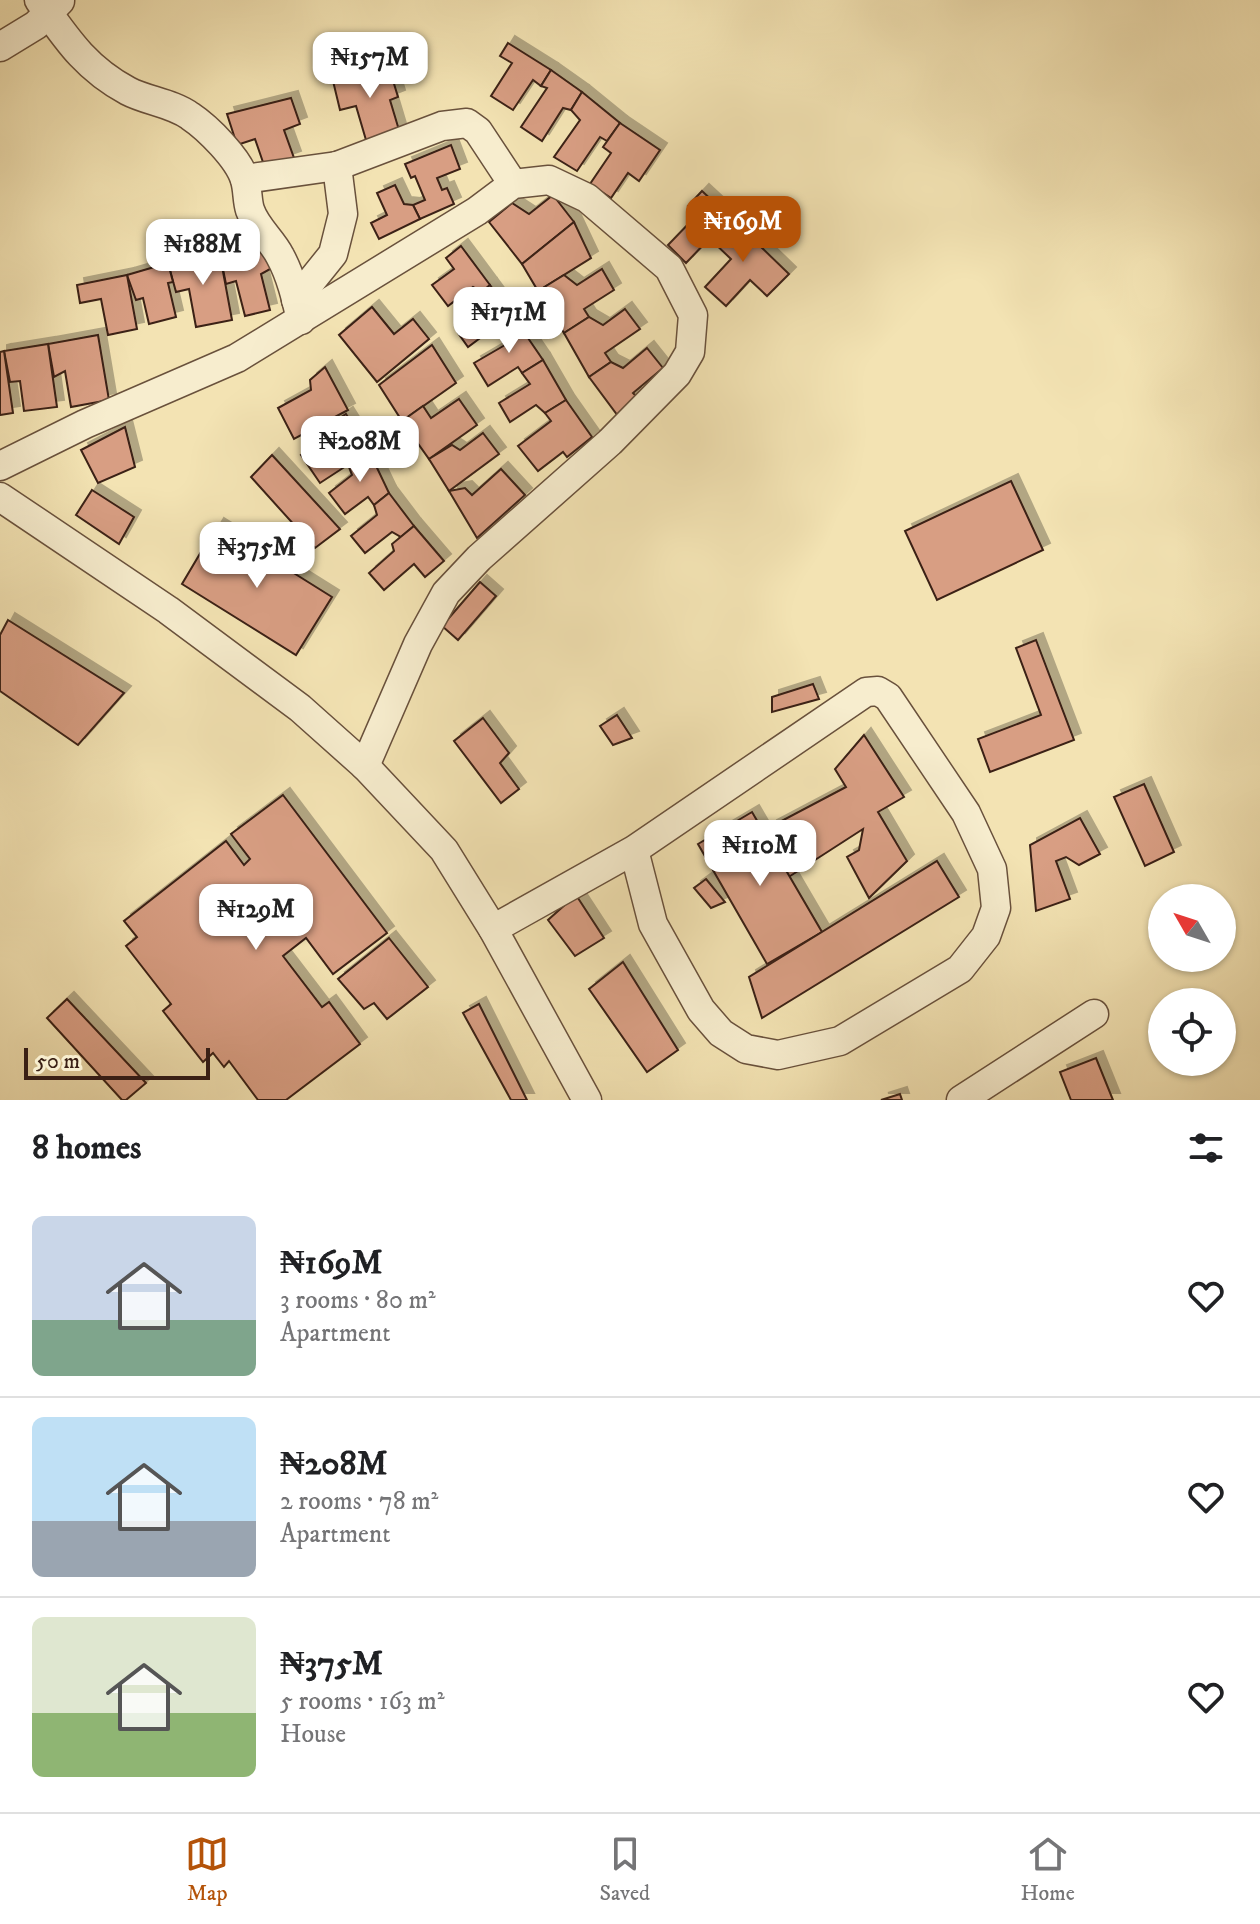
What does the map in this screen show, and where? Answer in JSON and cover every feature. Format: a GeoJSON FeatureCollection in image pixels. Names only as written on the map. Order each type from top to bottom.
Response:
{"type":"FeatureCollection","features":[{"type":"Feature","properties":{"kind":"street"},"geometry":{"type":"LineString","coordinates":[[0,47],[36,25],[50,4]]}},
{"type":"Feature","properties":{"kind":"street"},"geometry":{"type":"LineString","coordinates":[[50,4],[63,35],[81,57],[129,92],[188,114],[234,159],[245,179],[250,210],[288,272],[298,310]]}},
{"type":"Feature","properties":{"kind":"street"},"geometry":{"type":"LineString","coordinates":[[245,179],[337,166],[442,126],[467,123],[478,131],[513,184]]}},
{"type":"Feature","properties":{"kind":"street"},"geometry":{"type":"LineString","coordinates":[[298,310],[333,254],[343,214],[337,166]]}},
{"type":"Feature","properties":{"kind":"street"},"geometry":{"type":"LineString","coordinates":[[0,466],[85,424],[237,358],[298,310],[477,211],[513,184],[549,180],[587,198],[669,268],[693,315],[690,352],[677,374],[610,442],[479,558],[446,593],[418,644],[365,766]]}},
{"type":"Feature","properties":{"kind":"street"},"geometry":{"type":"LineString","coordinates":[[0,497],[192,627],[300,708],[365,766],[444,850],[493,929],[587,1100]]}},
{"type":"Feature","properties":{"kind":"street"},"geometry":{"type":"LineString","coordinates":[[493,929],[634,850],[866,692],[878,691],[888,697],[966,813],[992,869],[996,908],[986,936],[960,969],[840,1041],[778,1055],[746,1049],[721,1033],[701,1010],[653,924],[634,850]]}},
{"type":"Feature","properties":{"kind":"street"},"geometry":{"type":"LineString","coordinates":[[961,1100],[1094,1014]]}},
{"type":"Feature","properties":{"kind":"building"},"geometry":{"type":"Polygon","coordinates":[[[508,43],[551,70],[541,86],[533,80],[513,110],[491,96],[512,63],[500,56],[508,43]]]}},
{"type":"Feature","properties":{"kind":"building"},"geometry":{"type":"Polygon","coordinates":[[[388,64],[398,97],[390,100],[399,130],[366,140],[356,106],[340,110],[333,81],[388,64]]]}},
{"type":"Feature","properties":{"kind":"building"},"geometry":{"type":"Polygon","coordinates":[[[551,70],[582,92],[571,110],[563,108],[542,141],[521,127],[547,88],[541,86],[551,70]]]}},
{"type":"Feature","properties":{"kind":"building"},"geometry":{"type":"Polygon","coordinates":[[[582,92],[620,123],[607,141],[600,137],[577,171],[554,157],[580,120],[571,110],[582,92]]]}},
{"type":"Feature","properties":{"kind":"building"},"geometry":{"type":"Polygon","coordinates":[[[291,98],[300,124],[284,130],[294,158],[265,168],[255,139],[237,145],[227,114],[291,98]]]}},
{"type":"Feature","properties":{"kind":"building"},"geometry":{"type":"Polygon","coordinates":[[[620,123],[660,150],[639,181],[628,173],[611,198],[590,184],[611,153],[603,147],[620,123]]]}},
{"type":"Feature","properties":{"kind":"building"},"geometry":{"type":"Polygon","coordinates":[[[451,145],[460,169],[437,178],[442,190],[447,188],[454,204],[420,219],[413,205],[425,200],[415,176],[411,178],[405,164],[451,145]]]}},
{"type":"Feature","properties":{"kind":"building"},"geometry":{"type":"Polygon","coordinates":[[[395,185],[404,204],[413,205],[420,219],[379,239],[371,223],[387,215],[377,193],[395,185]]]}},
{"type":"Feature","properties":{"kind":"building"},"geometry":{"type":"Polygon","coordinates":[[[702,191],[730,217],[686,263],[668,245],[697,215],[688,206],[702,191]]]}},
{"type":"Feature","properties":{"kind":"building"},"geometry":{"type":"Polygon","coordinates":[[[553,195],[574,222],[522,264],[489,222],[512,203],[529,214],[553,195]]]}},
{"type":"Feature","properties":{"kind":"building"},"geometry":{"type":"Polygon","coordinates":[[[730,217],[789,274],[767,296],[750,280],[726,306],[705,287],[731,259],[709,238],[730,217]]]}},
{"type":"Feature","properties":{"kind":"building"},"geometry":{"type":"Polygon","coordinates":[[[574,222],[591,258],[538,291],[522,264],[574,222]]]}},
{"type":"Feature","properties":{"kind":"building"},"geometry":{"type":"Polygon","coordinates":[[[265,240],[272,268],[261,274],[270,310],[245,316],[236,281],[226,284],[219,250],[265,240]]]}},
{"type":"Feature","properties":{"kind":"building"},"geometry":{"type":"Polygon","coordinates":[[[461,246],[490,285],[482,292],[473,287],[448,306],[432,285],[454,269],[446,258],[461,246]]]}},
{"type":"Feature","properties":{"kind":"building"},"geometry":{"type":"Polygon","coordinates":[[[219,250],[232,320],[196,327],[189,289],[176,292],[168,263],[219,250]]]}},
{"type":"Feature","properties":{"kind":"building"},"geometry":{"type":"Polygon","coordinates":[[[168,263],[173,282],[168,283],[176,317],[149,324],[143,298],[136,300],[127,275],[168,263]]]}},
{"type":"Feature","properties":{"kind":"building"},"geometry":{"type":"Polygon","coordinates":[[[602,269],[614,290],[584,309],[589,317],[564,333],[538,291],[564,275],[577,285],[602,269]]]}},
{"type":"Feature","properties":{"kind":"building"},"geometry":{"type":"Polygon","coordinates":[[[127,275],[137,329],[108,335],[101,299],[80,303],[77,285],[127,275]]]}},
{"type":"Feature","properties":{"kind":"building"},"geometry":{"type":"Polygon","coordinates":[[[490,285],[515,319],[497,332],[495,327],[468,347],[458,333],[493,307],[482,292],[490,285]]]}},
{"type":"Feature","properties":{"kind":"building"},"geometry":{"type":"Polygon","coordinates":[[[372,307],[394,334],[413,319],[429,339],[377,382],[339,335],[372,307]]]}},
{"type":"Feature","properties":{"kind":"building"},"geometry":{"type":"Polygon","coordinates":[[[625,309],[640,329],[605,353],[611,362],[589,377],[564,333],[589,317],[603,325],[625,309]]]}},
{"type":"Feature","properties":{"kind":"building"},"geometry":{"type":"Polygon","coordinates":[[[515,319],[543,360],[522,373],[518,367],[488,386],[474,363],[505,345],[497,332],[515,319]]]}},
{"type":"Feature","properties":{"kind":"building"},"geometry":{"type":"Polygon","coordinates":[[[98,335],[109,400],[71,407],[65,371],[54,377],[48,344],[98,335]]]}},
{"type":"Feature","properties":{"kind":"building"},"geometry":{"type":"Polygon","coordinates":[[[48,344],[57,407],[24,411],[20,381],[10,382],[4,351],[48,344]]]}},
{"type":"Feature","properties":{"kind":"building"},"geometry":{"type":"Polygon","coordinates":[[[432,345],[456,383],[402,421],[379,385],[432,345]]]}},
{"type":"Feature","properties":{"kind":"building"},"geometry":{"type":"Polygon","coordinates":[[[647,348],[663,368],[633,393],[639,399],[618,416],[589,377],[611,362],[623,368],[647,348]]]}},
{"type":"Feature","properties":{"kind":"building"},"geometry":{"type":"Polygon","coordinates":[[[4,351],[13,413],[0,415],[0,352],[4,351]]]}},
{"type":"Feature","properties":{"kind":"building"},"geometry":{"type":"Polygon","coordinates":[[[543,360],[566,400],[545,413],[536,405],[510,422],[499,403],[530,384],[522,373],[543,360]]]}},
{"type":"Feature","properties":{"kind":"building"},"geometry":{"type":"Polygon","coordinates":[[[325,367],[348,410],[294,439],[278,408],[311,390],[310,380],[325,367]]]}},
{"type":"Feature","properties":{"kind":"building"},"geometry":{"type":"Polygon","coordinates":[[[459,399],[477,425],[429,459],[402,421],[423,406],[431,418],[459,399]]]}},
{"type":"Feature","properties":{"kind":"building"},"geometry":{"type":"Polygon","coordinates":[[[566,400],[592,437],[567,457],[563,452],[538,471],[518,446],[551,421],[545,413],[566,400]]]}},
{"type":"Feature","properties":{"kind":"building"},"geometry":{"type":"Polygon","coordinates":[[[346,414],[369,451],[320,483],[301,455],[339,430],[328,426],[346,414]]]}},
{"type":"Feature","properties":{"kind":"building"},"geometry":{"type":"Polygon","coordinates":[[[125,427],[135,467],[98,483],[81,450],[125,427]]]}},
{"type":"Feature","properties":{"kind":"building"},"geometry":{"type":"Polygon","coordinates":[[[483,433],[499,454],[449,491],[429,459],[452,445],[460,450],[483,433]]]}},
{"type":"Feature","properties":{"kind":"building"},"geometry":{"type":"Polygon","coordinates":[[[369,451],[389,493],[374,505],[368,497],[345,514],[329,493],[352,475],[347,462],[369,451]]]}},
{"type":"Feature","properties":{"kind":"building"},"geometry":{"type":"Polygon","coordinates":[[[272,455],[340,529],[315,548],[251,477],[272,455]]]}},
{"type":"Feature","properties":{"kind":"building"},"geometry":{"type":"Polygon","coordinates":[[[501,469],[525,495],[477,538],[449,491],[465,488],[472,495],[501,469]]]}},
{"type":"Feature","properties":{"kind":"building"},"geometry":{"type":"Polygon","coordinates":[[[1011,481],[1043,550],[937,600],[905,531],[1011,481]]]}},
{"type":"Feature","properties":{"kind":"building"},"geometry":{"type":"Polygon","coordinates":[[[92,490],[134,517],[119,544],[76,515],[92,490]]]}},
{"type":"Feature","properties":{"kind":"building"},"geometry":{"type":"Polygon","coordinates":[[[389,493],[414,526],[401,537],[392,532],[365,553],[351,536],[377,515],[374,505],[389,493]]]}},
{"type":"Feature","properties":{"kind":"building"},"geometry":{"type":"Polygon","coordinates":[[[217,525],[332,597],[296,655],[182,584],[217,525]]]}},
{"type":"Feature","properties":{"kind":"building"},"geometry":{"type":"Polygon","coordinates":[[[414,526],[444,561],[425,577],[414,564],[384,590],[369,573],[394,551],[392,544],[414,526]]]}},
{"type":"Feature","properties":{"kind":"building"},"geometry":{"type":"Polygon","coordinates":[[[480,582],[496,596],[458,640],[442,626],[480,582]]]}},
{"type":"Feature","properties":{"kind":"building"},"geometry":{"type":"Polygon","coordinates":[[[8,620],[124,693],[78,745],[0,691],[0,635],[8,620]]]}},
{"type":"Feature","properties":{"kind":"building"},"geometry":{"type":"Polygon","coordinates":[[[1036,640],[1074,740],[990,772],[978,739],[1041,715],[1016,648],[1036,640]]]}},
{"type":"Feature","properties":{"kind":"building"},"geometry":{"type":"Polygon","coordinates":[[[813,684],[819,699],[772,712],[772,697],[813,684]]]}},
{"type":"Feature","properties":{"kind":"building"},"geometry":{"type":"Polygon","coordinates":[[[617,715],[632,738],[613,745],[600,726],[617,715]]]}},
{"type":"Feature","properties":{"kind":"building"},"geometry":{"type":"Polygon","coordinates":[[[483,718],[509,753],[500,763],[519,789],[501,803],[454,741],[483,718]]]}},
{"type":"Feature","properties":{"kind":"building"},"geometry":{"type":"Polygon","coordinates":[[[864,735],[904,797],[878,812],[907,861],[869,898],[847,857],[859,850],[863,829],[784,880],[770,827],[846,787],[835,769],[864,735]]]}},
{"type":"Feature","properties":{"kind":"building"},"geometry":{"type":"Polygon","coordinates":[[[1144,784],[1174,852],[1145,866],[1114,797],[1144,784]]]}},
{"type":"Feature","properties":{"kind":"building"},"geometry":{"type":"Polygon","coordinates":[[[283,795],[387,933],[333,974],[306,938],[283,956],[322,1007],[329,1002],[360,1044],[286,1100],[258,1100],[229,1061],[224,1067],[213,1053],[203,1062],[163,1011],[171,1004],[126,946],[137,937],[124,921],[226,841],[244,865],[250,859],[231,834],[283,795]]]}},
{"type":"Feature","properties":{"kind":"building"},"geometry":{"type":"Polygon","coordinates":[[[752,812],[822,932],[767,964],[698,844],[752,812]]]}},
{"type":"Feature","properties":{"kind":"building"},"geometry":{"type":"Polygon","coordinates":[[[1080,818],[1100,854],[1079,865],[1066,857],[1056,861],[1070,899],[1036,911],[1030,845],[1080,818]]]}},
{"type":"Feature","properties":{"kind":"building"},"geometry":{"type":"Polygon","coordinates":[[[937,861],[959,897],[762,1018],[749,977],[937,861]]]}},
{"type":"Feature","properties":{"kind":"building"},"geometry":{"type":"Polygon","coordinates":[[[706,879],[725,902],[711,908],[694,888],[706,879]]]}},
{"type":"Feature","properties":{"kind":"building"},"geometry":{"type":"Polygon","coordinates":[[[576,895],[604,938],[575,956],[548,920],[576,895]]]}},
{"type":"Feature","properties":{"kind":"building"},"geometry":{"type":"Polygon","coordinates":[[[389,938],[428,987],[387,1019],[374,1003],[364,1009],[338,979],[389,938]]]}},
{"type":"Feature","properties":{"kind":"building"},"geometry":{"type":"Polygon","coordinates":[[[623,962],[678,1050],[647,1072],[589,989],[623,962]]]}},
{"type":"Feature","properties":{"kind":"building"},"geometry":{"type":"Polygon","coordinates":[[[67,999],[146,1083],[126,1100],[122,1100],[47,1018],[67,999]]]}},
{"type":"Feature","properties":{"kind":"building"},"geometry":{"type":"Polygon","coordinates":[[[479,1004],[527,1100],[511,1100],[463,1013],[479,1004]]]}},
{"type":"Feature","properties":{"kind":"building"},"geometry":{"type":"Polygon","coordinates":[[[1096,1058],[1113,1100],[1071,1100],[1060,1072],[1096,1058]]]}},
{"type":"Feature","properties":{"kind":"building"},"geometry":{"type":"Polygon","coordinates":[[[900,1094],[902,1100],[881,1100],[900,1094]]]}}]}
